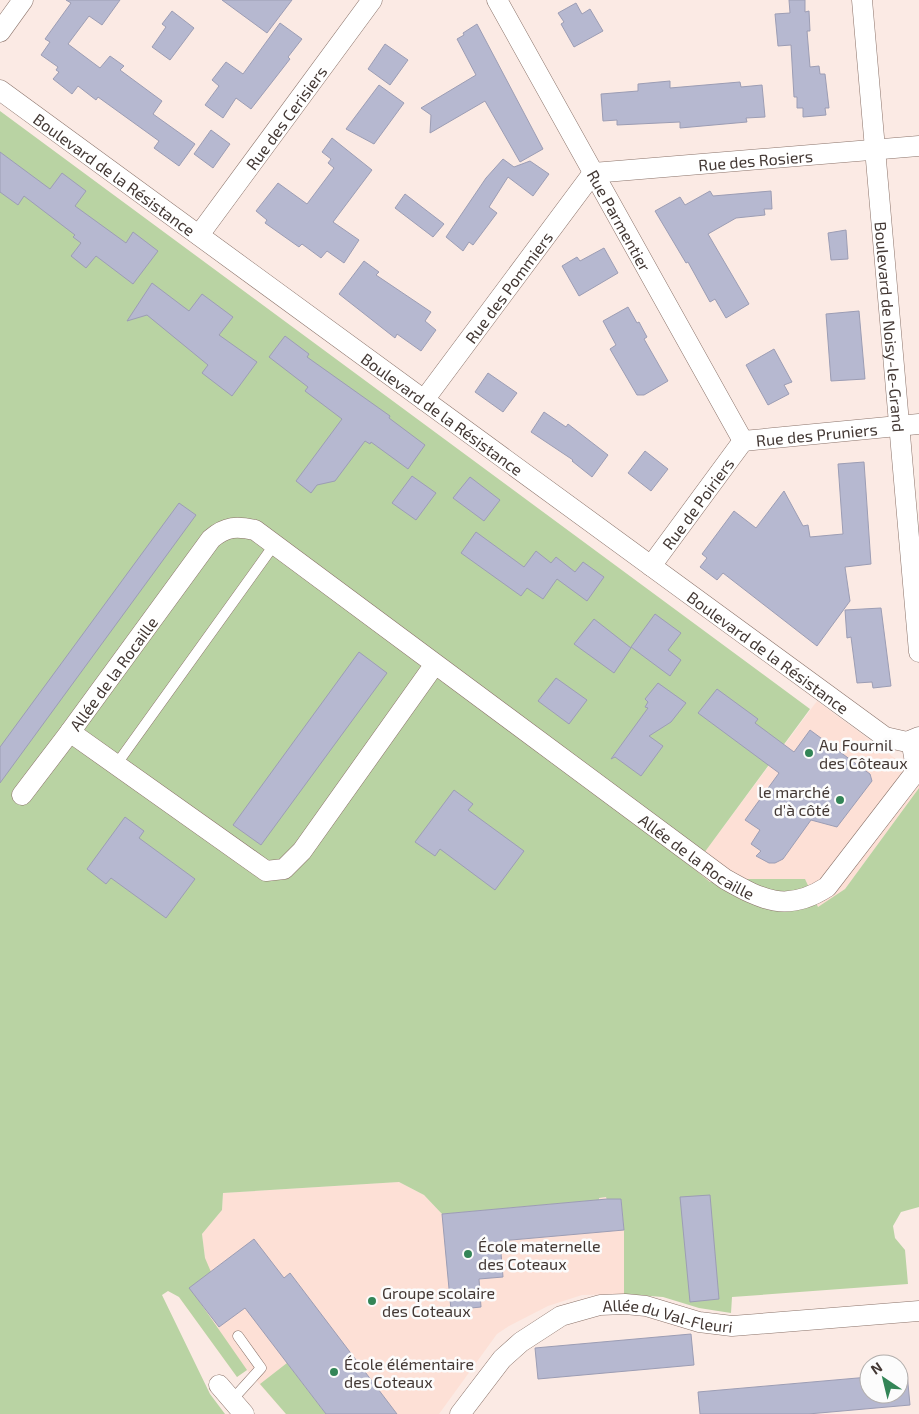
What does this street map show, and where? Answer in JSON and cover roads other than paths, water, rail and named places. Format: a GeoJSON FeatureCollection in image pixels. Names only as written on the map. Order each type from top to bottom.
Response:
{"type":"FeatureCollection","features":[{"type":"Feature","properties":{"kind":"street"},"geometry":{"type":"LineString","coordinates":[[0,32],[24,0]]}},
{"type":"Feature","properties":{"kind":"street","name":"Rue des Cerisiers"},"geometry":{"type":"LineString","coordinates":[[199,235],[372,0]]}},
{"type":"Feature","properties":{"kind":"street","name":"Rue Parmentier"},"geometry":{"type":"LineString","coordinates":[[497,0],[743,441]]}},
{"type":"Feature","properties":{"kind":"street","name":"Boulevard de Noisy-le-Grand"},"geometry":{"type":"LineString","coordinates":[[862,0],[919,652]]}},
{"type":"Feature","properties":{"kind":"street","name":"Boulevard de la Résistance"},"geometry":{"type":"LineString","coordinates":[[0,90],[885,736],[900,741],[916,739]]}},
{"type":"Feature","properties":{"kind":"street","name":"Rue des Rosiers"},"geometry":{"type":"LineString","coordinates":[[593,172],[919,146]]}},
{"type":"Feature","properties":{"kind":"street","name":"Rue des Pommiers"},"geometry":{"type":"LineString","coordinates":[[424,400],[593,172]]}},
{"type":"Feature","properties":{"kind":"street","name":"Rue des Pruniers"},"geometry":{"type":"LineString","coordinates":[[743,441],[919,424]]}},
{"type":"Feature","properties":{"kind":"street","name":"Rue de Poiriers"},"geometry":{"type":"LineString","coordinates":[[650,566],[743,441]]}},
{"type":"Feature","properties":{"kind":"street","name":"Allée de la Rocaille"},"geometry":{"type":"LineString","coordinates":[[435,664],[302,851],[284,869],[266,871],[70,732],[211,539],[222,530],[238,526],[255,530],[725,879],[756,897],[781,902],[810,898],[827,887],[914,774],[917,761],[912,745],[916,739]]}},
{"type":"Feature","properties":{"kind":"street"},"geometry":{"type":"LineString","coordinates":[[22,795],[70,732]]}},
{"type":"Feature","properties":{"kind":"street","name":"Allée du Val-Fleuri"},"geometry":{"type":"LineString","coordinates":[[460,1414],[502,1359],[521,1342],[561,1316],[600,1305],[625,1304],[646,1306],[714,1326],[919,1311]]}},
{"type":"Feature","properties":{"kind":"lane"},"geometry":{"type":"LineString","coordinates":[[116,765],[274,545]]}},
{"type":"Feature","properties":{"kind":"lane"},"geometry":{"type":"LineString","coordinates":[[232,1400],[261,1368],[238,1336]]}},
{"type":"Feature","properties":{"kind":"place","name":"Au Fournil des Côteaux"},"geometry":{"type":"Point","coordinates":[809,753]}},
{"type":"Feature","properties":{"kind":"place","name":"le marché d'à côté"},"geometry":{"type":"Point","coordinates":[840,800]}},
{"type":"Feature","properties":{"kind":"place","name":"École maternelle des Coteaux"},"geometry":{"type":"Point","coordinates":[468,1254]}},
{"type":"Feature","properties":{"kind":"place","name":"Groupe scolaire des Coteaux"},"geometry":{"type":"Point","coordinates":[372,1301]}},
{"type":"Feature","properties":{"kind":"place","name":"École élémentaire des Coteaux"},"geometry":{"type":"Point","coordinates":[334,1372]}}]}
